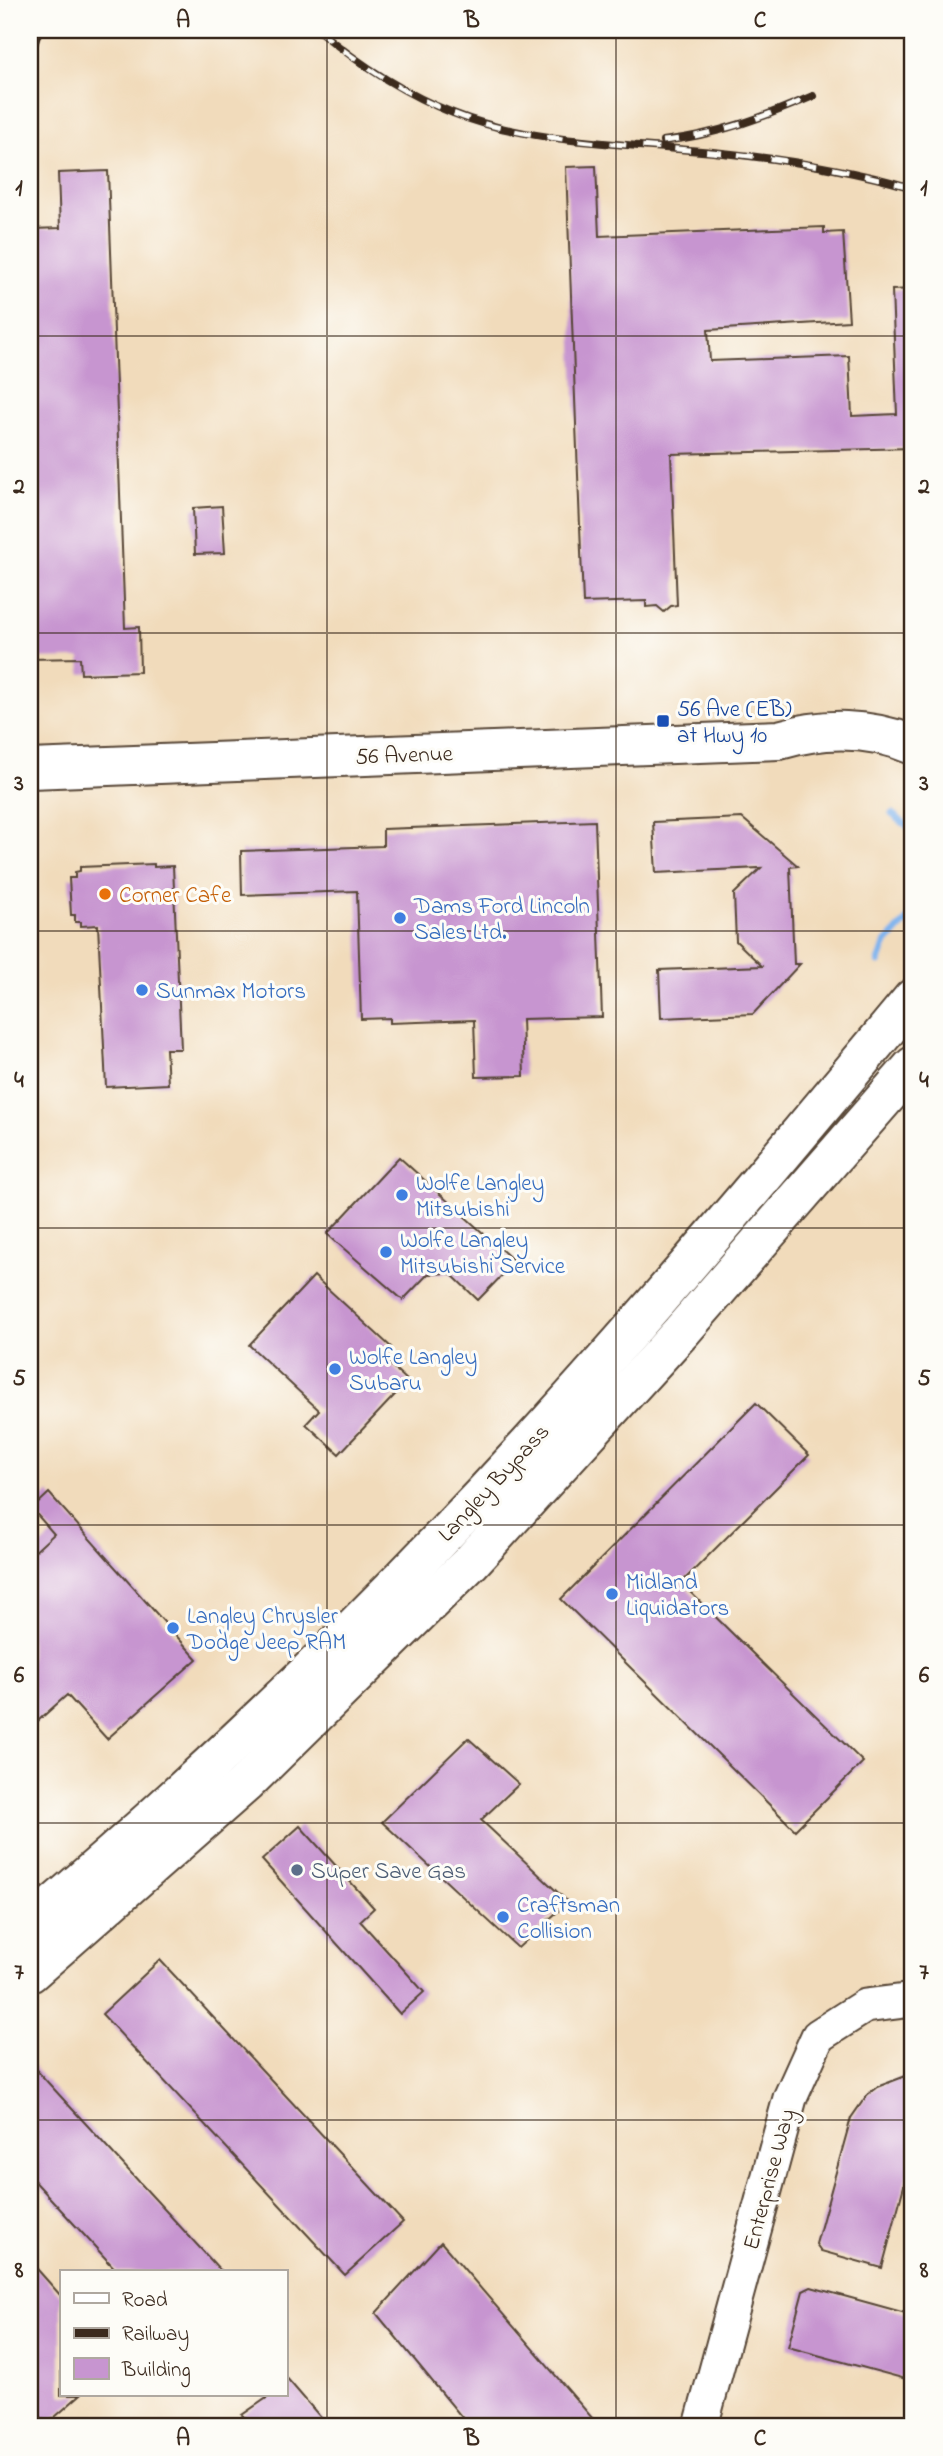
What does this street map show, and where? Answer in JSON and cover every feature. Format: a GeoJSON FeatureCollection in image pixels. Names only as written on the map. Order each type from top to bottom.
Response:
{"type":"FeatureCollection","features":[{"type":"Feature","properties":{"kind":"main road","name":"56 Avenue"},"geometry":{"type":"LineString","coordinates":[[779,740],[813,730],[843,730],[906,740]]}},
{"type":"Feature","properties":{"kind":"main road","name":"56 Avenue"},"geometry":{"type":"LineString","coordinates":[[30,769],[779,740],[891,762],[913,770]]}},
{"type":"Feature","properties":{"kind":"main road","name":"Langley Bypass"},"geometry":{"type":"LineString","coordinates":[[30,1925],[213,1761],[427,1553],[653,1306],[913,998]]}},
{"type":"Feature","properties":{"kind":"main road","name":"Langley Bypass"},"geometry":{"type":"LineString","coordinates":[[30,1973],[246,1783],[471,1562],[681,1332],[806,1185],[913,1066]]}},
{"type":"Feature","properties":{"kind":"street","name":"Enterprise Way"},"geometry":{"type":"LineString","coordinates":[[701,2426],[790,2098],[818,2036],[865,2006],[913,2000]]}},
{"type":"Feature","properties":{"kind":"building"},"geometry":{"type":"Polygon","coordinates":[[[596,166],[599,236],[824,227],[824,233],[843,232],[849,321],[708,330],[710,361],[849,356],[852,416],[897,414],[892,290],[913,289],[913,448],[671,454],[677,605],[664,612],[657,606],[646,607],[646,601],[583,603],[566,167],[596,166]]]}},
{"type":"Feature","properties":{"kind":"building"},"geometry":{"type":"Polygon","coordinates":[[[108,171],[125,628],[139,627],[140,672],[81,674],[80,658],[30,659],[30,283],[35,283],[33,229],[60,228],[58,173],[108,171]]]}},
{"type":"Feature","properties":{"kind":"building"},"geometry":{"type":"Polygon","coordinates":[[[222,506],[225,553],[195,554],[193,508],[222,506]]]}},
{"type":"Feature","properties":{"kind":"building"},"geometry":{"type":"Polygon","coordinates":[[[742,818],[798,866],[790,867],[794,964],[800,964],[753,1014],[661,1018],[659,970],[762,966],[736,941],[734,894],[761,868],[656,873],[653,822],[742,818]]]}},
{"type":"Feature","properties":{"kind":"building"},"geometry":{"type":"Polygon","coordinates":[[[595,821],[602,1017],[522,1019],[524,1076],[476,1077],[474,1020],[390,1023],[390,1018],[361,1019],[357,891],[242,895],[241,851],[383,846],[383,829],[595,821]]]}},
{"type":"Feature","properties":{"kind":"building"},"geometry":{"type":"Polygon","coordinates":[[[154,864],[154,867],[173,866],[181,1049],[166,1049],[168,1084],[106,1087],[98,925],[81,926],[81,922],[75,922],[75,915],[71,915],[69,878],[75,878],[75,872],[80,871],[80,867],[154,864]]]}},
{"type":"Feature","properties":{"kind":"building","name":"Wolfe Langley Mitsubishi"},"geometry":{"type":"Polygon","coordinates":[[[399,1157],[515,1262],[478,1300],[450,1273],[428,1274],[403,1300],[327,1234],[399,1157]]]}},
{"type":"Feature","properties":{"kind":"building","name":"Wolfe Langley Subaru"},"geometry":{"type":"Polygon","coordinates":[[[314,1276],[391,1347],[382,1357],[408,1381],[339,1454],[306,1424],[319,1410],[249,1345],[314,1276]]]}},
{"type":"Feature","properties":{"kind":"building"},"geometry":{"type":"Polygon","coordinates":[[[756,1403],[809,1455],[681,1583],[863,1762],[795,1830],[561,1599],[756,1403]]]}},
{"type":"Feature","properties":{"kind":"building"},"geometry":{"type":"Polygon","coordinates":[[[49,1493],[197,1659],[107,1739],[67,1695],[30,1728],[30,1556],[54,1534],[32,1509],[49,1493]]]}},
{"type":"Feature","properties":{"kind":"building"},"geometry":{"type":"Polygon","coordinates":[[[468,1738],[519,1784],[481,1820],[568,1902],[518,1948],[382,1822],[468,1738]]]}},
{"type":"Feature","properties":{"kind":"building"},"geometry":{"type":"Polygon","coordinates":[[[300,1826],[374,1908],[360,1921],[424,1992],[400,2014],[262,1860],[300,1826]]]}},
{"type":"Feature","properties":{"kind":"building"},"geometry":{"type":"Polygon","coordinates":[[[160,1960],[403,2222],[345,2275],[102,2014],[160,1960]]]}},
{"type":"Feature","properties":{"kind":"building"},"geometry":{"type":"Polygon","coordinates":[[[30,2063],[220,2270],[116,2270],[30,2176],[30,2063]]]}},
{"type":"Feature","properties":{"kind":"building"},"geometry":{"type":"Polygon","coordinates":[[[911,2074],[913,2152],[882,2268],[821,2251],[816,2244],[851,2118],[867,2095],[877,2087],[911,2074]]]}},
{"type":"Feature","properties":{"kind":"building"},"geometry":{"type":"Polygon","coordinates":[[[441,2242],[599,2426],[469,2426],[376,2313],[441,2242]]]}},
{"type":"Feature","properties":{"kind":"building"},"geometry":{"type":"Polygon","coordinates":[[[30,2261],[60,2295],[60,2396],[79,2396],[47,2424],[30,2405],[30,2261]]]}},
{"type":"Feature","properties":{"kind":"building"},"geometry":{"type":"Polygon","coordinates":[[[811,2287],[913,2315],[913,2381],[788,2347],[803,2291],[811,2287]]]}},
{"type":"Feature","properties":{"kind":"building"},"geometry":{"type":"Polygon","coordinates":[[[287,2378],[328,2426],[252,2426],[242,2415],[270,2396],[287,2396],[287,2378]]]}},
{"type":"Feature","properties":{"kind":"waterway"},"geometry":{"type":"LineString","coordinates":[[892,814],[913,830]]}},
{"type":"Feature","properties":{"kind":"waterway"},"geometry":{"type":"LineString","coordinates":[[879,962],[885,944],[913,914]]}},
{"type":"Feature","properties":{"kind":"railway"},"geometry":{"type":"LineString","coordinates":[[30,57],[39,30]]}},
{"type":"Feature","properties":{"kind":"railway"},"geometry":{"type":"LineString","coordinates":[[318,30],[365,66],[399,87],[434,105],[481,123],[569,140],[717,152],[800,163],[909,187]]}},
{"type":"Feature","properties":{"kind":"railway"},"geometry":{"type":"LineString","coordinates":[[663,141],[740,124],[813,96]]}},
{"type":"Feature","properties":{"kind":"place","name":"56 Ave (EB) at Hwy 10"},"geometry":{"type":"Point","coordinates":[663,721]}},
{"type":"Feature","properties":{"kind":"place","name":"Corner Cafe"},"geometry":{"type":"Point","coordinates":[105,894]}},
{"type":"Feature","properties":{"kind":"place","name":"Dams Ford Lincoln Sales Ltd."},"geometry":{"type":"Point","coordinates":[400,918]}},
{"type":"Feature","properties":{"kind":"place","name":"Sunmax Motors"},"geometry":{"type":"Point","coordinates":[142,990]}},
{"type":"Feature","properties":{"kind":"place","name":"Wolfe Langley Mitsubishi"},"geometry":{"type":"Point","coordinates":[402,1195]}},
{"type":"Feature","properties":{"kind":"place","name":"Wolfe Langley Mitsubishi Service"},"geometry":{"type":"Point","coordinates":[386,1252]}},
{"type":"Feature","properties":{"kind":"place","name":"Wolfe Langley Subaru"},"geometry":{"type":"Point","coordinates":[335,1369]}},
{"type":"Feature","properties":{"kind":"place","name":"Midland Liquidators"},"geometry":{"type":"Point","coordinates":[612,1594]}},
{"type":"Feature","properties":{"kind":"place","name":"Langley Chrysler Dodge Jeep RAM"},"geometry":{"type":"Point","coordinates":[173,1628]}},
{"type":"Feature","properties":{"kind":"place","name":"Super Save Gas"},"geometry":{"type":"Point","coordinates":[297,1870]}},
{"type":"Feature","properties":{"kind":"place","name":"Craftsman Collision"},"geometry":{"type":"Point","coordinates":[503,1917]}}]}
